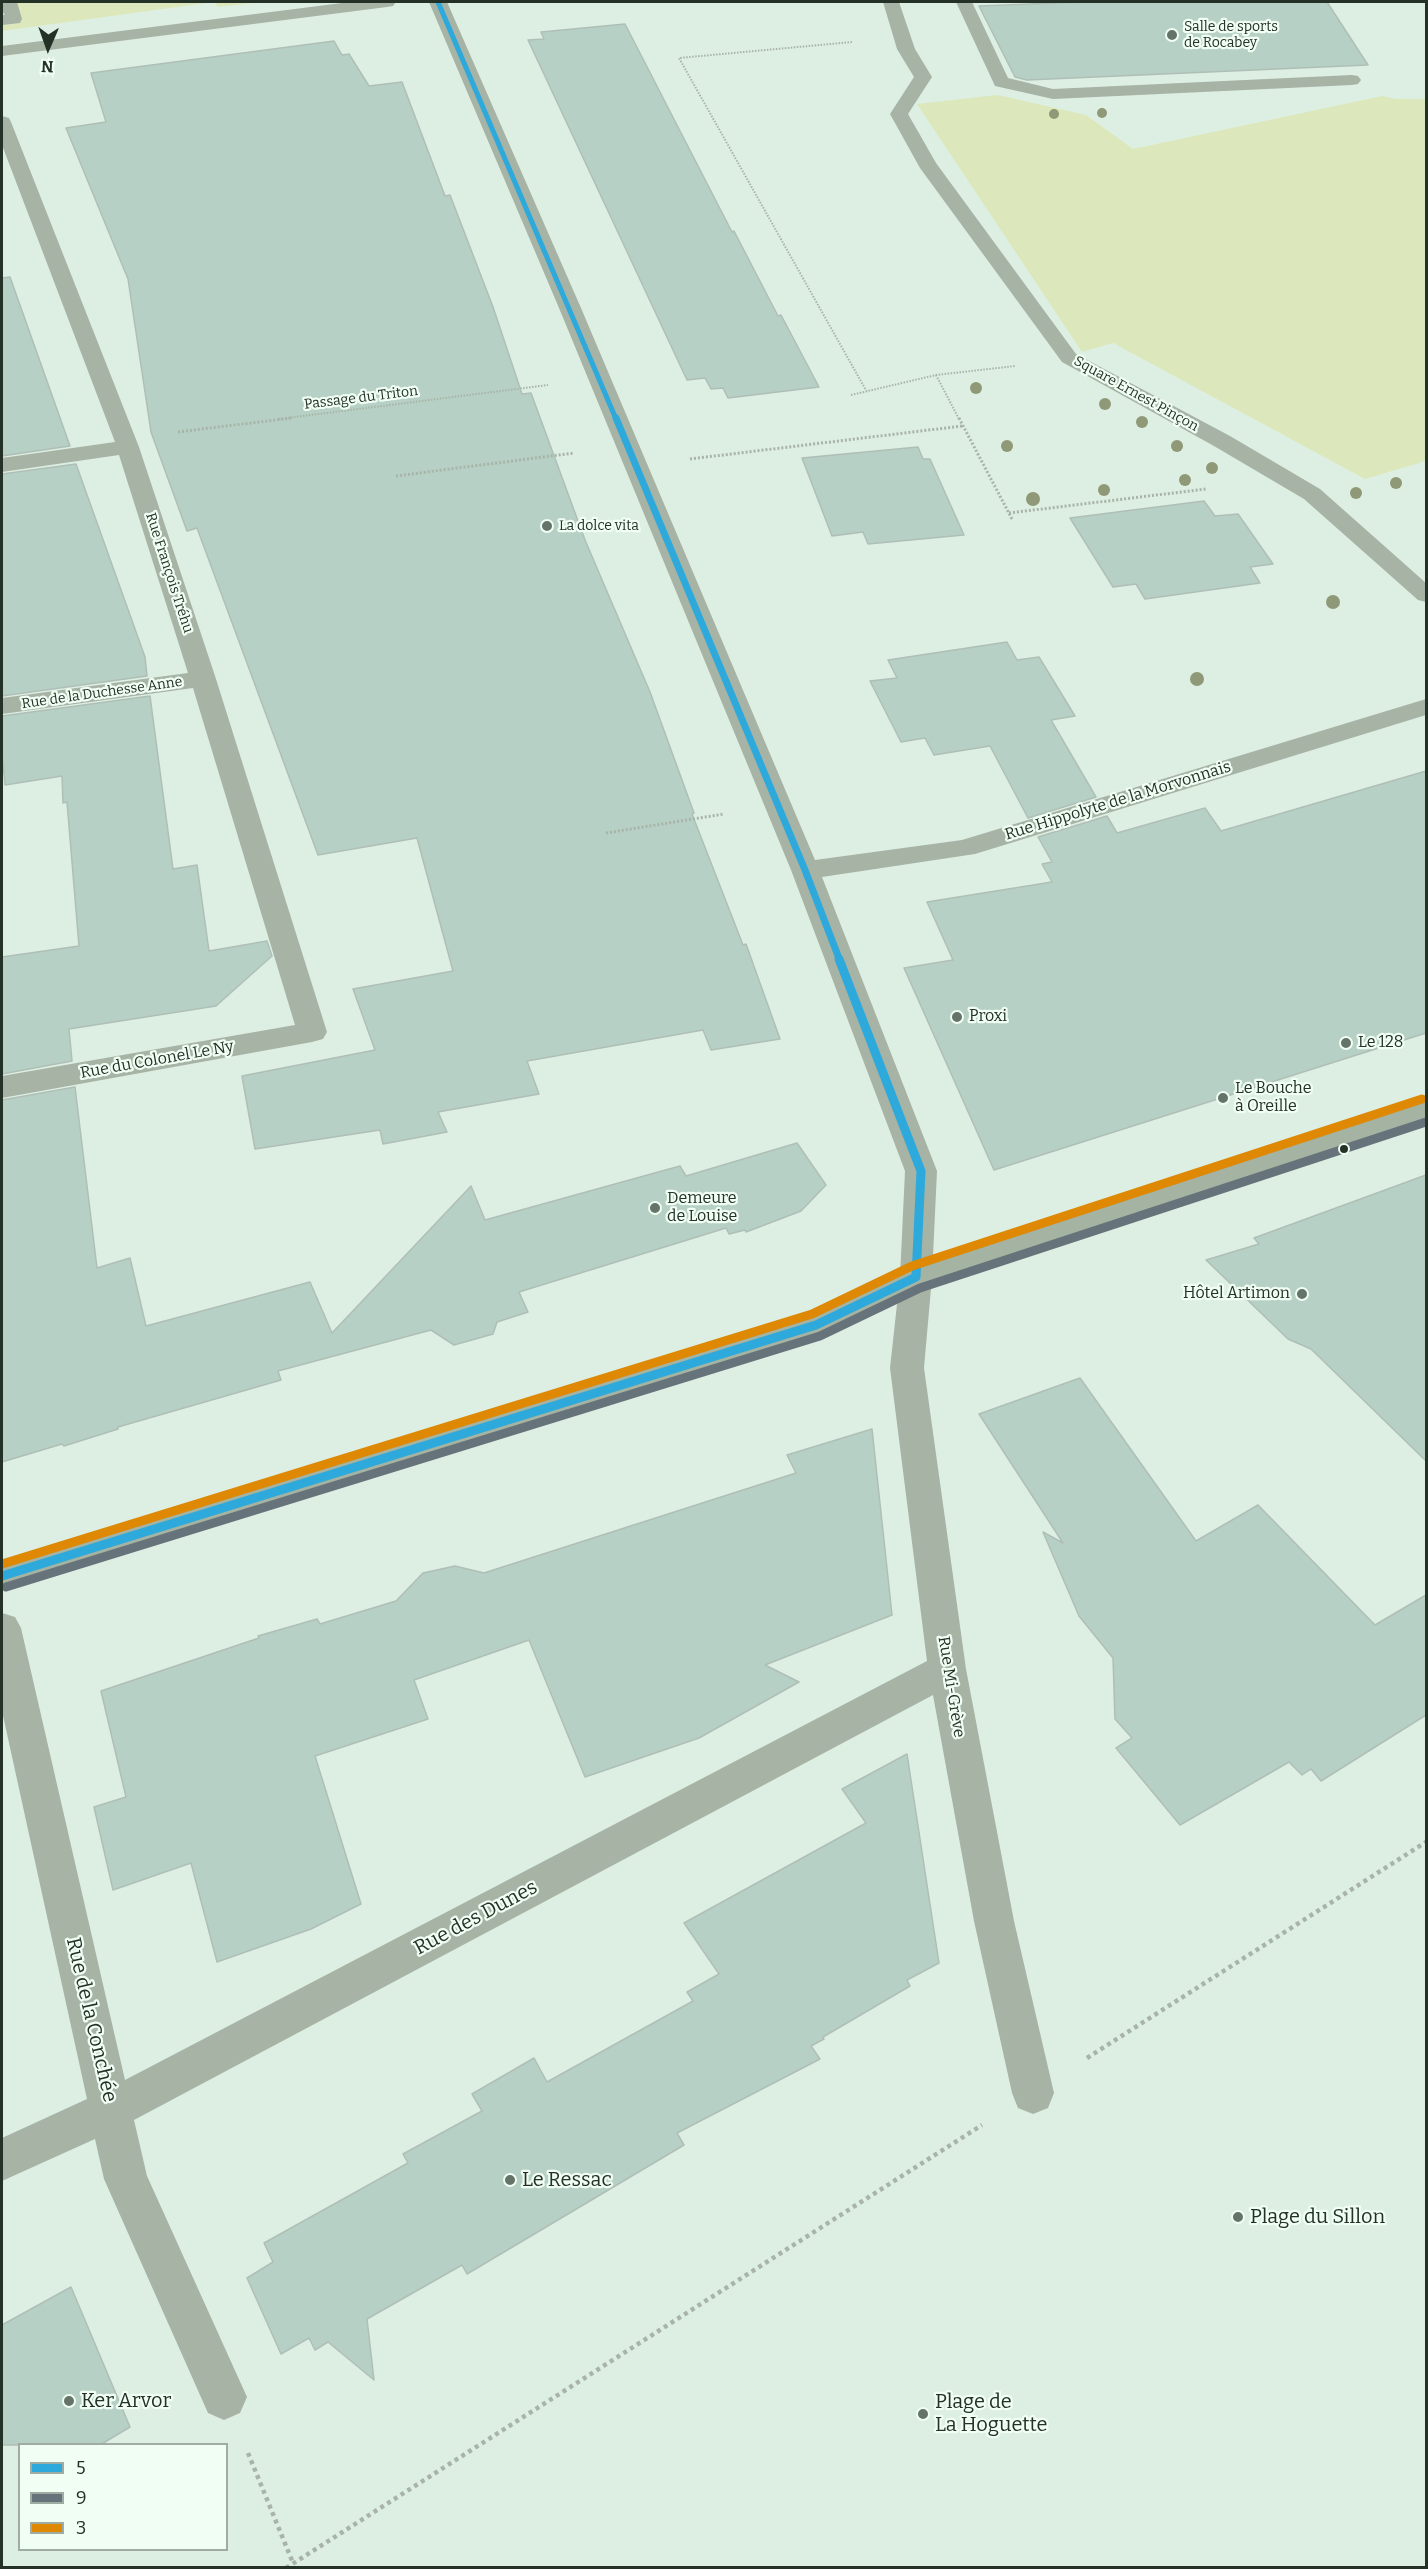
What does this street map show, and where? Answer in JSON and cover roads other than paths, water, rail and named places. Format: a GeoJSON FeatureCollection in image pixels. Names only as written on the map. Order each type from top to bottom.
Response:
{"type":"FeatureCollection","features":[{"type":"Feature","properties":{"kind":"main road"},"geometry":{"type":"LineString","coordinates":[[2,1576],[816,1325],[916,1277],[1426,1110]]}},
{"type":"Feature","properties":{"kind":"street"},"geometry":{"type":"LineString","coordinates":[[2,51],[387,2]]}},
{"type":"Feature","properties":{"kind":"street","name":"Rue Mi-Grève"},"geometry":{"type":"LineString","coordinates":[[438,2],[600,378],[805,870],[921,1171],[916,1277],[907,1368],[947,1670],[993,1921],[1033,2093]]}},
{"type":"Feature","properties":{"kind":"street","name":"Rue François Tréhu"},"geometry":{"type":"LineString","coordinates":[[2,122],[127,443],[312,1032]]}},
{"type":"Feature","properties":{"kind":"street"},"geometry":{"type":"LineString","coordinates":[[2,465],[127,443]]}},
{"type":"Feature","properties":{"kind":"street","name":"Rue de la Duchesse Anne"},"geometry":{"type":"LineString","coordinates":[[2,706],[203,679]]}},
{"type":"Feature","properties":{"kind":"street","name":"Rue Hippolyte de la Morvonnais"},"geometry":{"type":"LineString","coordinates":[[805,870],[965,848],[1426,707]]}},
{"type":"Feature","properties":{"kind":"street","name":"Rue du Colonel Le Ny"},"geometry":{"type":"LineString","coordinates":[[2,1087],[312,1032]]}},
{"type":"Feature","properties":{"kind":"street","name":"Rue de la Conchée"},"geometry":{"type":"LineString","coordinates":[[2,1628],[112,2109],[126,2180],[224,2397]]}},
{"type":"Feature","properties":{"kind":"street","name":"Rue des Dunes"},"geometry":{"type":"LineString","coordinates":[[2,2160],[112,2109],[947,1670]]}},
{"type":"Feature","properties":{"kind":"lane","name":"Square Ernest Pinçon"},"geometry":{"type":"LineString","coordinates":[[891,2],[902,37],[923,77],[899,114],[927,164],[1069,358],[1312,494],[1426,595]]}},
{"type":"Feature","properties":{"kind":"lane"},"geometry":{"type":"LineString","coordinates":[[964,2],[1001,82],[1053,94],[1352,80]]}},
{"type":"Feature","properties":{"kind":"lane"},"geometry":{"type":"LineString","coordinates":[[2,6],[11,6],[14,18],[2,20]]}},
{"type":"Feature","properties":{"kind":"place","name":"Salle de sports de Rocabey"},"geometry":{"type":"Point","coordinates":[1172,35]}},
{"type":"Feature","properties":{"kind":"place","name":"La dolce vita"},"geometry":{"type":"Point","coordinates":[547,526]}},
{"type":"Feature","properties":{"kind":"place","name":"Proxi"},"geometry":{"type":"Point","coordinates":[957,1017]}},
{"type":"Feature","properties":{"kind":"place","name":"Le 128"},"geometry":{"type":"Point","coordinates":[1346,1043]}},
{"type":"Feature","properties":{"kind":"place","name":"Le Bouche à Oreille"},"geometry":{"type":"Point","coordinates":[1223,1098]}},
{"type":"Feature","properties":{"kind":"place","name":"Demeure de Louise"},"geometry":{"type":"Point","coordinates":[655,1208]}},
{"type":"Feature","properties":{"kind":"place","name":"Hôtel Artimon"},"geometry":{"type":"Point","coordinates":[1302,1294]}},
{"type":"Feature","properties":{"kind":"place","name":"Le Ressac"},"geometry":{"type":"Point","coordinates":[510,2180]}},
{"type":"Feature","properties":{"kind":"place","name":"Plage du Sillon"},"geometry":{"type":"Point","coordinates":[1238,2217]}},
{"type":"Feature","properties":{"kind":"place","name":"Ker Arvor"},"geometry":{"type":"Point","coordinates":[69,2401]}},
{"type":"Feature","properties":{"kind":"place","name":"Plage de La Hoguette"},"geometry":{"type":"Point","coordinates":[923,2414]}}]}
